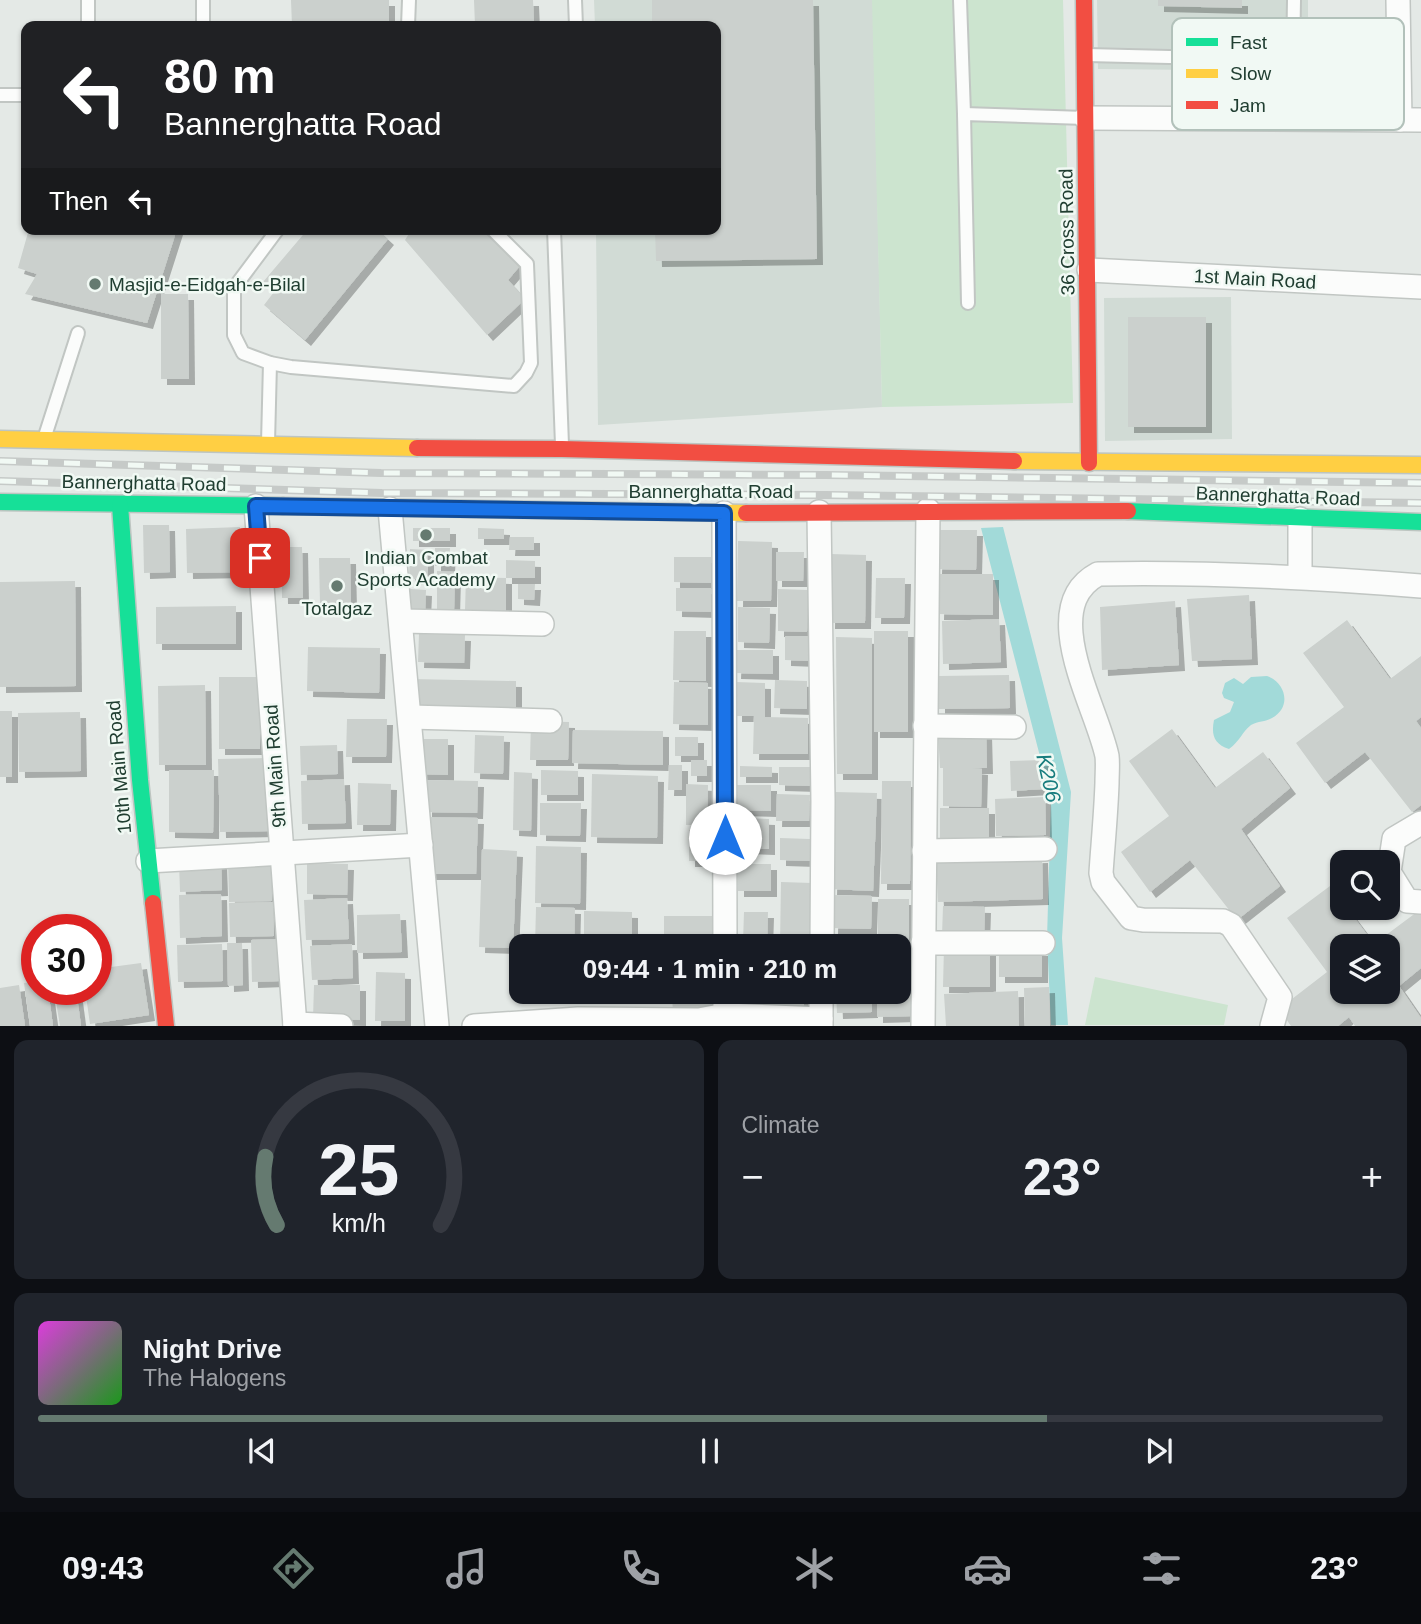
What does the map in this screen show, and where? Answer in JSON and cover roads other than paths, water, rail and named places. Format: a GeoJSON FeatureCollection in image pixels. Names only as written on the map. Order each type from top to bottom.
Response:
{"type":"FeatureCollection","features":[{"type":"Feature","properties":{"kind":"main road","name":"36 Cross Road"},"geometry":{"type":"LineString","coordinates":[[1084,0],[1090,463]]}},
{"type":"Feature","properties":{"kind":"main road","name":"Bannerghatta Road"},"geometry":{"type":"LineString","coordinates":[[0,439],[268,446],[562,449],[1090,463],[1421,465]]}},
{"type":"Feature","properties":{"kind":"main road","name":"Bannerghatta Road"},"geometry":{"type":"LineString","coordinates":[[0,502],[724,513],[1088,510],[1421,522]]}},
{"type":"Feature","properties":{"kind":"main road","name":"10th Main Road"},"geometry":{"type":"LineString","coordinates":[[120,505],[148,861],[166,1026]]}},
{"type":"Feature","properties":{"kind":"street"},"geometry":{"type":"LineString","coordinates":[[1398,0],[1400,18]]}},
{"type":"Feature","properties":{"kind":"street"},"geometry":{"type":"LineString","coordinates":[[1404,60],[1410,120]]}},
{"type":"Feature","properties":{"kind":"street"},"geometry":{"type":"LineString","coordinates":[[1086,118],[1172,119]]}},
{"type":"Feature","properties":{"kind":"street","name":"1st Main Road"},"geometry":{"type":"LineString","coordinates":[[1088,270],[1421,287]]}},
{"type":"Feature","properties":{"kind":"street","name":"9th Main Road"},"geometry":{"type":"LineString","coordinates":[[256,506],[295,1025]]}},
{"type":"Feature","properties":{"kind":"street"},"geometry":{"type":"LineString","coordinates":[[390,509],[437,1026]]}},
{"type":"Feature","properties":{"kind":"street"},"geometry":{"type":"LineString","coordinates":[[923,1026],[928,510]]}},
{"type":"Feature","properties":{"kind":"street"},"geometry":{"type":"LineString","coordinates":[[819,512],[822,934]]}},
{"type":"Feature","properties":{"kind":"street"},"geometry":{"type":"LineString","coordinates":[[724,513],[725,934]]}},
{"type":"Feature","properties":{"kind":"street"},"geometry":{"type":"LineString","coordinates":[[1300,519],[1300,576]]}},
{"type":"Feature","properties":{"kind":"street"},"geometry":{"type":"LineString","coordinates":[[1272,1026],[1280,997],[1231,925],[1223,921],[1131,918],[1103,883],[1101,873],[1107,757],[1072,650],[1074,596],[1098,574],[1300,576],[1421,586]]}},
{"type":"Feature","properties":{"kind":"street"},"geometry":{"type":"LineString","coordinates":[[401,621],[542,624]]}},
{"type":"Feature","properties":{"kind":"street"},"geometry":{"type":"LineString","coordinates":[[410,717],[550,721]]}},
{"type":"Feature","properties":{"kind":"street"},"geometry":{"type":"LineString","coordinates":[[925,726],[1014,727]]}},
{"type":"Feature","properties":{"kind":"street"},"geometry":{"type":"LineString","coordinates":[[1421,823],[1394,839],[1389,872],[1407,901],[1421,902]]}},
{"type":"Feature","properties":{"kind":"street"},"geometry":{"type":"LineString","coordinates":[[148,861],[421,845]]}},
{"type":"Feature","properties":{"kind":"street"},"geometry":{"type":"LineString","coordinates":[[924,851],[1045,849]]}},
{"type":"Feature","properties":{"kind":"street"},"geometry":{"type":"LineString","coordinates":[[923,943],[1043,943]]}},
{"type":"Feature","properties":{"kind":"street"},"geometry":{"type":"LineString","coordinates":[[725,1004],[725,1016]]}},
{"type":"Feature","properties":{"kind":"street"},"geometry":{"type":"LineString","coordinates":[[474,1026],[578,1022],[699,1023],[725,1016],[821,1023],[821,1004]]}},
{"type":"Feature","properties":{"kind":"street"},"geometry":{"type":"LineString","coordinates":[[295,1025],[341,1026]]}},
{"type":"Feature","properties":{"kind":"lane"},"geometry":{"type":"LineString","coordinates":[[88,0],[88,21]]}},
{"type":"Feature","properties":{"kind":"lane"},"geometry":{"type":"LineString","coordinates":[[203,0],[203,21]]}},
{"type":"Feature","properties":{"kind":"lane"},"geometry":{"type":"LineString","coordinates":[[408,0],[408,21]]}},
{"type":"Feature","properties":{"kind":"lane"},"geometry":{"type":"LineString","coordinates":[[575,0],[576,21]]}},
{"type":"Feature","properties":{"kind":"lane"},"geometry":{"type":"LineString","coordinates":[[960,0],[968,303]]}},
{"type":"Feature","properties":{"kind":"lane"},"geometry":{"type":"LineString","coordinates":[[1294,0],[1294,18]]}},
{"type":"Feature","properties":{"kind":"lane"},"geometry":{"type":"LineString","coordinates":[[1085,55],[1172,57]]}},
{"type":"Feature","properties":{"kind":"lane"},"geometry":{"type":"LineString","coordinates":[[0,95],[21,94]]}},
{"type":"Feature","properties":{"kind":"lane"},"geometry":{"type":"LineString","coordinates":[[964,114],[1086,118]]}},
{"type":"Feature","properties":{"kind":"lane"},"geometry":{"type":"LineString","coordinates":[[274,235],[234,288],[234,335],[243,353],[291,367],[514,386],[531,363],[527,264],[498,235]]}},
{"type":"Feature","properties":{"kind":"lane"},"geometry":{"type":"LineString","coordinates":[[554,235],[562,449]]}},
{"type":"Feature","properties":{"kind":"lane"},"geometry":{"type":"LineString","coordinates":[[44,440],[78,333]]}},
{"type":"Feature","properties":{"kind":"lane"},"geometry":{"type":"LineString","coordinates":[[268,446],[270,363]]}},
{"type":"Feature","properties":{"kind":"water","name":"K206"},"geometry":{"type":"Polygon","coordinates":[[[1003,527],[1071,792],[1062,938],[1068,1025],[1051,1025],[1047,939],[1051,799],[981,528],[1003,527]]]}},
{"type":"Feature","properties":{"kind":"water"},"geometry":{"type":"Polygon","coordinates":[[[1267,676],[1282,689],[1282,708],[1272,718],[1251,725],[1229,749],[1217,742],[1213,734],[1214,720],[1230,712],[1234,702],[1224,698],[1222,693],[1225,683],[1234,678],[1243,684],[1251,677],[1267,676]]]}},
{"type":"Feature","properties":{"kind":"railway"},"geometry":{"type":"LineString","coordinates":[[0,461],[381,473],[826,475],[1421,483]]}},
{"type":"Feature","properties":{"kind":"railway"},"geometry":{"type":"LineString","coordinates":[[0,481],[382,493],[826,495],[1421,503]]}},
{"type":"Feature","properties":{"kind":"place","name":"Masjid-e-Eidgah-e-Bilal"},"geometry":{"type":"Point","coordinates":[95,284]}},
{"type":"Feature","properties":{"kind":"place","name":"Indian Combat Sports Academy"},"geometry":{"type":"Point","coordinates":[426,535]}},
{"type":"Feature","properties":{"kind":"place","name":"Totalgaz"},"geometry":{"type":"Point","coordinates":[337,586]}}]}
